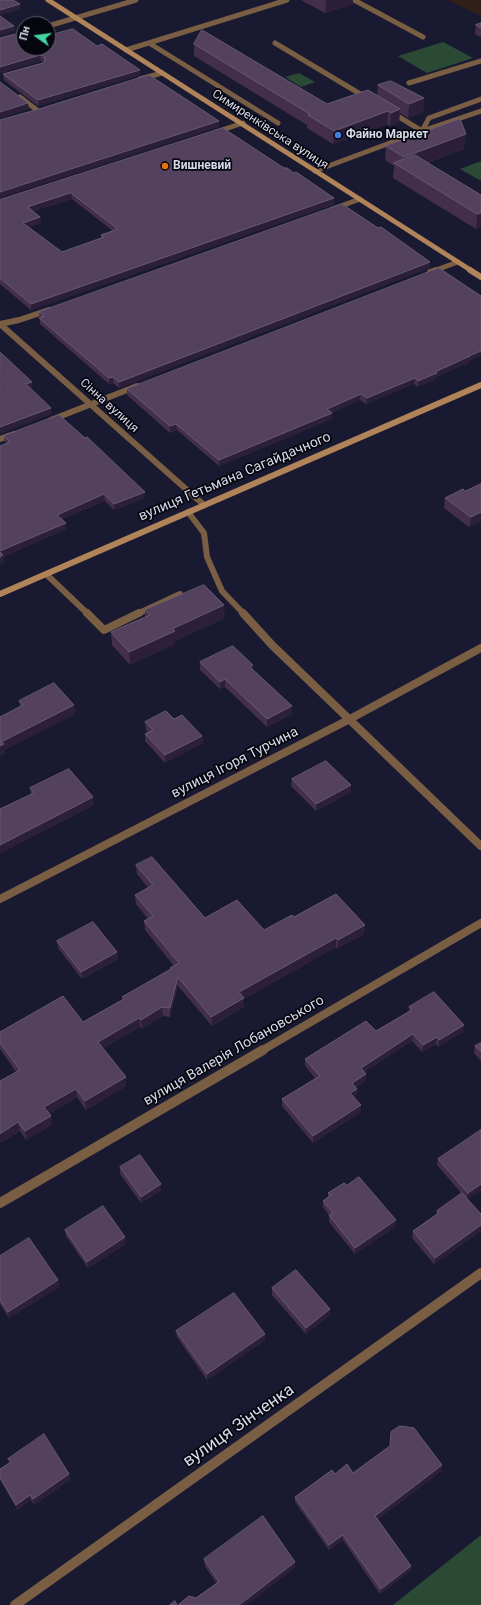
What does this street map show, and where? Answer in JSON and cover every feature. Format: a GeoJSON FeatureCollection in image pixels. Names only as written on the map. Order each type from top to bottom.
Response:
{"type":"FeatureCollection","features":[{"type":"Feature","properties":{"kind":"street","name":"Симиренківська вулиця"},"geometry":{"type":"LineString","coordinates":[[48,0],[481,276]]}},
{"type":"Feature","properties":{"kind":"street"},"geometry":{"type":"LineString","coordinates":[[56,24],[136,0]]}},
{"type":"Feature","properties":{"kind":"street"},"geometry":{"type":"LineString","coordinates":[[126,50],[286,0]]}},
{"type":"Feature","properties":{"kind":"street"},"geometry":{"type":"LineString","coordinates":[[354,0],[423,37]]}},
{"type":"Feature","properties":{"kind":"street"},"geometry":{"type":"LineString","coordinates":[[149,43],[278,123]]}},
{"type":"Feature","properties":{"kind":"street"},"geometry":{"type":"LineString","coordinates":[[275,44],[373,102]]}},
{"type":"Feature","properties":{"kind":"street"},"geometry":{"type":"LineString","coordinates":[[409,83],[481,61]]}},
{"type":"Feature","properties":{"kind":"street"},"geometry":{"type":"LineString","coordinates":[[132,82],[162,72]]}},
{"type":"Feature","properties":{"kind":"street"},"geometry":{"type":"LineString","coordinates":[[13,92],[38,110]]}},
{"type":"Feature","properties":{"kind":"street"},"geometry":{"type":"LineString","coordinates":[[422,131],[429,118],[481,99]]}},
{"type":"Feature","properties":{"kind":"street"},"geometry":{"type":"LineString","coordinates":[[30,113],[45,108]]}},
{"type":"Feature","properties":{"kind":"street"},"geometry":{"type":"LineString","coordinates":[[387,110],[422,131]]}},
{"type":"Feature","properties":{"kind":"street"},"geometry":{"type":"LineString","coordinates":[[315,171],[422,131],[481,111]]}},
{"type":"Feature","properties":{"kind":"street"},"geometry":{"type":"LineString","coordinates":[[211,134],[243,123]]}},
{"type":"Feature","properties":{"kind":"street"},"geometry":{"type":"LineString","coordinates":[[328,210],[360,199]]}},
{"type":"Feature","properties":{"kind":"street"},"geometry":{"type":"LineString","coordinates":[[425,274],[458,262]]}},
{"type":"Feature","properties":{"kind":"street"},"geometry":{"type":"LineString","coordinates":[[0,324],[27,317],[57,306]]}},
{"type":"Feature","properties":{"kind":"street","name":"Сінна вулиця"},"geometry":{"type":"LineString","coordinates":[[0,324],[204,505]]}},
{"type":"Feature","properties":{"kind":"street"},"geometry":{"type":"LineString","coordinates":[[43,423],[146,383]]}},
{"type":"Feature","properties":{"kind":"street","name":"вулиця Гетьмана Сагайдачного"},"geometry":{"type":"LineString","coordinates":[[0,594],[481,385]]}},
{"type":"Feature","properties":{"kind":"street"},"geometry":{"type":"LineString","coordinates":[[0,439],[22,431]]}},
{"type":"Feature","properties":{"kind":"street"},"geometry":{"type":"LineString","coordinates":[[188,512],[204,533],[207,557],[222,591],[272,645],[348,720],[481,846]]}},
{"type":"Feature","properties":{"kind":"street"},"geometry":{"type":"LineString","coordinates":[[46,574],[104,630],[180,594]]}},
{"type":"Feature","properties":{"kind":"street","name":"вулиця Ігоря Турчина"},"geometry":{"type":"LineString","coordinates":[[0,899],[348,720],[481,648]]}},
{"type":"Feature","properties":{"kind":"street","name":"вулиця Валерія Лобановського"},"geometry":{"type":"LineString","coordinates":[[0,1203],[481,923]]}},
{"type":"Feature","properties":{"kind":"street","name":"вулиця Зінченка"},"geometry":{"type":"LineString","coordinates":[[15,1605],[481,1273]]}},
{"type":"Feature","properties":{"kind":"shaded area"},"geometry":{"type":"Polygon","coordinates":[[[448,0],[481,0],[481,16],[448,0]]]}},
{"type":"Feature","properties":{"kind":"green space"},"geometry":{"type":"Polygon","coordinates":[[[443,42],[473,58],[427,73],[398,56],[443,42]]]}},
{"type":"Feature","properties":{"kind":"green space"},"geometry":{"type":"Polygon","coordinates":[[[299,73],[315,82],[301,87],[285,77],[299,73]]]}},
{"type":"Feature","properties":{"kind":"green space"},"geometry":{"type":"Polygon","coordinates":[[[481,161],[481,181],[460,169],[481,161]]]}},
{"type":"Feature","properties":{"kind":"green space"},"geometry":{"type":"Polygon","coordinates":[[[481,1535],[481,1605],[393,1605],[481,1535]]]}},
{"type":"Feature","properties":{"kind":"building"},"geometry":{"type":"Polygon","coordinates":[[[0,0],[13,0],[20,4],[0,10],[0,0]]]}},
{"type":"Feature","properties":{"kind":"building"},"geometry":{"type":"Polygon","coordinates":[[[0,16],[14,26],[0,30],[0,16]]]}},
{"type":"Feature","properties":{"kind":"building"},"geometry":{"type":"Polygon","coordinates":[[[481,23],[481,28],[476,25],[481,23]]]}},
{"type":"Feature","properties":{"kind":"building"},"geometry":{"type":"Polygon","coordinates":[[[73,29],[97,46],[102,44],[140,70],[38,100],[3,74],[43,63],[45,60],[44,56],[56,56],[56,34],[73,29]]]}},
{"type":"Feature","properties":{"kind":"building"},"geometry":{"type":"Polygon","coordinates":[[[202,30],[327,104],[368,90],[400,109],[391,113],[388,111],[334,131],[308,115],[310,114],[194,44],[202,30]]]}},
{"type":"Feature","properties":{"kind":"building"},"geometry":{"type":"Polygon","coordinates":[[[16,34],[16,56],[37,56],[0,67],[0,38],[16,34]]]}},
{"type":"Feature","properties":{"kind":"building"},"geometry":{"type":"Polygon","coordinates":[[[149,75],[219,121],[0,192],[0,120],[149,75]]]}},
{"type":"Feature","properties":{"kind":"building"},"geometry":{"type":"Polygon","coordinates":[[[391,81],[424,98],[409,104],[378,85],[391,81]]]}},
{"type":"Feature","properties":{"kind":"building"},"geometry":{"type":"Polygon","coordinates":[[[0,82],[28,103],[0,112],[0,82]]]}},
{"type":"Feature","properties":{"kind":"building"},"geometry":{"type":"Polygon","coordinates":[[[460,119],[466,134],[404,157],[386,146],[460,119]]]}},
{"type":"Feature","properties":{"kind":"building"},"geometry":{"type":"Polygon","coordinates":[[[223,128],[284,168],[287,168],[294,173],[296,172],[334,198],[31,304],[0,278],[0,200],[223,128]],[[71,193],[28,207],[40,217],[23,223],[62,252],[104,237],[101,235],[118,229],[71,193]]]}},
{"type":"Feature","properties":{"kind":"building"},"geometry":{"type":"Polygon","coordinates":[[[415,155],[481,195],[481,213],[477,214],[394,163],[415,155]]]}},
{"type":"Feature","properties":{"kind":"building"},"geometry":{"type":"Polygon","coordinates":[[[342,204],[378,228],[381,227],[430,262],[119,382],[113,377],[109,378],[39,318],[44,316],[39,312],[342,204]]]}},
{"type":"Feature","properties":{"kind":"building"},"geometry":{"type":"Polygon","coordinates":[[[439,268],[481,296],[481,351],[418,381],[415,378],[367,398],[361,394],[327,409],[332,413],[219,460],[176,424],[170,426],[127,389],[439,268]]]}},
{"type":"Feature","properties":{"kind":"building"},"geometry":{"type":"Polygon","coordinates":[[[0,352],[32,382],[26,384],[51,408],[0,427],[0,352]]]}},
{"type":"Feature","properties":{"kind":"building"},"geometry":{"type":"Polygon","coordinates":[[[59,415],[85,438],[87,437],[145,492],[114,504],[104,494],[57,515],[66,523],[0,551],[0,446],[10,442],[4,436],[59,415]]]}},
{"type":"Feature","properties":{"kind":"building"},"geometry":{"type":"Polygon","coordinates":[[[481,484],[481,512],[471,517],[445,498],[463,489],[465,491],[481,484]]]}},
{"type":"Feature","properties":{"kind":"building"},"geometry":{"type":"Polygon","coordinates":[[[204,585],[224,605],[172,629],[175,631],[129,652],[111,632],[150,615],[145,610],[204,585]]]}},
{"type":"Feature","properties":{"kind":"building"},"geometry":{"type":"Polygon","coordinates":[[[233,646],[253,665],[250,667],[292,706],[267,719],[225,679],[220,682],[200,662],[233,646]]]}},
{"type":"Feature","properties":{"kind":"building"},"geometry":{"type":"Polygon","coordinates":[[[54,683],[74,705],[1,742],[4,744],[0,746],[0,717],[23,705],[19,701],[54,683]]]}},
{"type":"Feature","properties":{"kind":"building"},"geometry":{"type":"Polygon","coordinates":[[[166,711],[174,719],[182,715],[202,736],[165,755],[145,734],[153,730],[145,722],[166,711]]]}},
{"type":"Feature","properties":{"kind":"building"},"geometry":{"type":"Polygon","coordinates":[[[326,761],[351,785],[316,804],[292,779],[326,761]]]}},
{"type":"Feature","properties":{"kind":"building"},"geometry":{"type":"Polygon","coordinates":[[[69,769],[93,797],[0,845],[0,809],[34,793],[30,788],[69,769]]]}},
{"type":"Feature","properties":{"kind":"building"},"geometry":{"type":"Polygon","coordinates":[[[152,857],[205,918],[237,900],[264,930],[292,915],[294,917],[336,894],[365,925],[338,940],[336,938],[239,992],[244,998],[211,1017],[178,977],[170,1008],[162,1007],[141,1020],[139,1018],[98,1042],[126,1077],[85,1101],[76,1089],[44,1107],[51,1116],[25,1131],[18,1122],[0,1134],[0,1081],[20,1070],[0,1043],[0,1032],[63,996],[83,1022],[124,999],[122,997],[179,963],[144,921],[153,916],[135,895],[153,885],[136,865],[152,857]]]}},
{"type":"Feature","properties":{"kind":"building"},"geometry":{"type":"Polygon","coordinates":[[[93,922],[117,952],[81,972],[57,941],[93,922]]]}},
{"type":"Feature","properties":{"kind":"building"},"geometry":{"type":"Polygon","coordinates":[[[434,992],[464,1025],[439,1040],[437,1037],[423,1045],[413,1034],[361,1068],[366,1074],[352,1083],[357,1089],[350,1093],[361,1105],[313,1136],[282,1099],[320,1076],[305,1059],[366,1021],[376,1031],[412,1010],[409,1007],[434,992]]]}},
{"type":"Feature","properties":{"kind":"building"},"geometry":{"type":"Polygon","coordinates":[[[481,1043],[481,1052],[475,1046],[481,1043]]]}},
{"type":"Feature","properties":{"kind":"building"},"geometry":{"type":"Polygon","coordinates":[[[481,1130],[481,1184],[468,1193],[438,1159],[481,1130]]]}},
{"type":"Feature","properties":{"kind":"building"},"geometry":{"type":"Polygon","coordinates":[[[140,1155],[161,1184],[141,1197],[120,1167],[140,1155]]]}},
{"type":"Feature","properties":{"kind":"building"},"geometry":{"type":"Polygon","coordinates":[[[359,1177],[396,1220],[355,1248],[329,1215],[333,1213],[323,1201],[331,1195],[328,1193],[344,1183],[347,1185],[359,1177]]]}},
{"type":"Feature","properties":{"kind":"building"},"geometry":{"type":"Polygon","coordinates":[[[462,1193],[481,1214],[481,1225],[435,1258],[413,1231],[439,1213],[437,1211],[462,1193]]]}},
{"type":"Feature","properties":{"kind":"building"},"geometry":{"type":"Polygon","coordinates":[[[103,1206],[125,1237],[87,1262],[65,1230],[103,1206]]]}},
{"type":"Feature","properties":{"kind":"building"},"geometry":{"type":"Polygon","coordinates":[[[29,1238],[58,1280],[8,1312],[0,1300],[0,1256],[29,1238]]]}},
{"type":"Feature","properties":{"kind":"building"},"geometry":{"type":"Polygon","coordinates":[[[296,1270],[330,1309],[306,1328],[272,1288],[296,1270]]]}},
{"type":"Feature","properties":{"kind":"building"},"geometry":{"type":"Polygon","coordinates":[[[234,1293],[265,1334],[207,1374],[176,1331],[234,1293]]]}},
{"type":"Feature","properties":{"kind":"building"},"geometry":{"type":"Polygon","coordinates":[[[400,1426],[414,1428],[442,1465],[375,1516],[411,1566],[381,1589],[343,1535],[329,1545],[295,1497],[332,1470],[335,1474],[347,1464],[353,1473],[390,1446],[391,1432],[400,1426]]]}},
{"type":"Feature","properties":{"kind":"building"},"geometry":{"type":"Polygon","coordinates":[[[44,1434],[69,1474],[33,1499],[30,1495],[16,1505],[0,1477],[0,1469],[11,1462],[8,1459],[44,1434]]]}},
{"type":"Feature","properties":{"kind":"building"},"geometry":{"type":"Polygon","coordinates":[[[263,1516],[295,1562],[239,1605],[178,1605],[189,1596],[196,1598],[219,1582],[204,1559],[263,1516]]]}},
{"type":"Feature","properties":{"kind":"building"},"geometry":{"type":"Polygon","coordinates":[[[175,1601],[177,1605],[170,1605],[175,1601]]]}},
{"type":"Feature","properties":{"kind":"place","name":"Файно Маркет"},"geometry":{"type":"Point","coordinates":[338,135]}},
{"type":"Feature","properties":{"kind":"place","name":"Вишневий"},"geometry":{"type":"Point","coordinates":[165,166]}}]}
